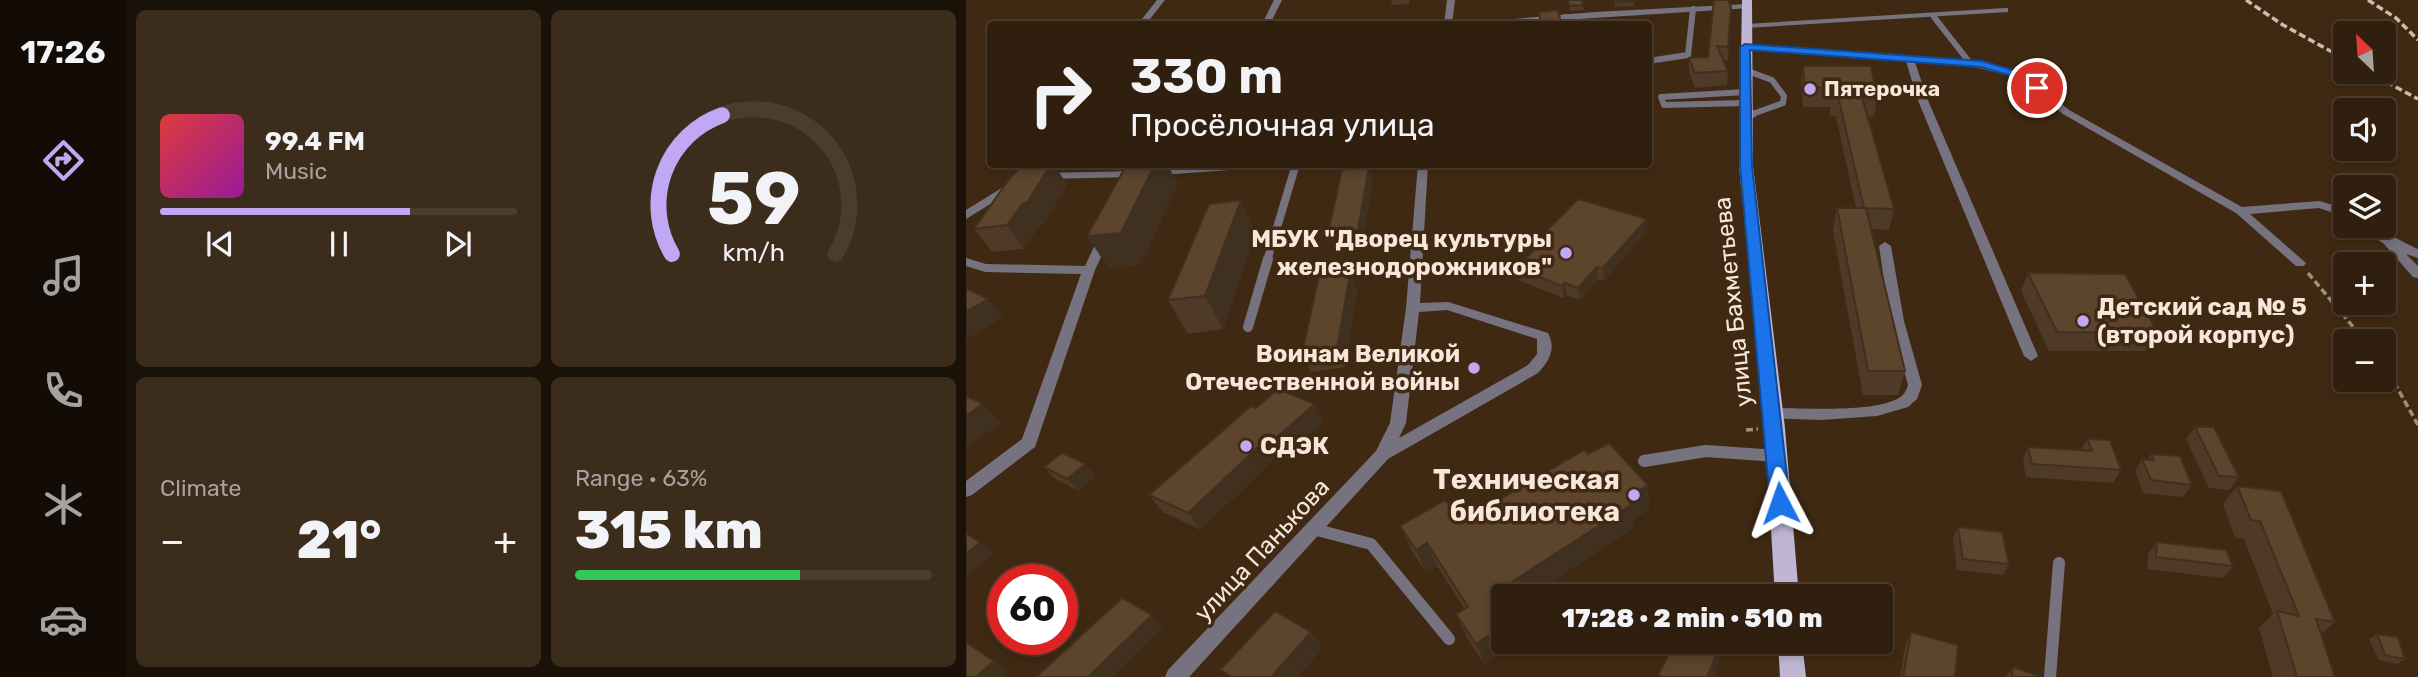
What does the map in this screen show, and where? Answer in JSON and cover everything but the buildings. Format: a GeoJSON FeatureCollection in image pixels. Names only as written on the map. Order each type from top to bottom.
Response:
{"type":"FeatureCollection","features":[{"type":"Feature","properties":{"kind":"main road","name":"улица Бахметьева"},"geometry":{"type":"LineString","coordinates":[[1739,3],[1746,26],[1746,166],[1773,414],[1786,584]]}},
{"type":"Feature","properties":{"kind":"main road"},"geometry":{"type":"LineString","coordinates":[[1791,654],[1793,677]]}},
{"type":"Feature","properties":{"kind":"street"},"geometry":{"type":"LineString","coordinates":[[1144,21],[1161,0]]}},
{"type":"Feature","properties":{"kind":"street"},"geometry":{"type":"LineString","coordinates":[[1268,21],[1278,0]]}},
{"type":"Feature","properties":{"kind":"street"},"geometry":{"type":"LineString","coordinates":[[1448,21],[1451,0]]}},
{"type":"Feature","properties":{"kind":"street"},"geometry":{"type":"LineString","coordinates":[[1566,21],[1594,10],[1693,9],[1739,3]]}},
{"type":"Feature","properties":{"kind":"street"},"geometry":{"type":"LineString","coordinates":[[1746,26],[1934,17],[2005,10]]}},
{"type":"Feature","properties":{"kind":"street"},"geometry":{"type":"LineString","coordinates":[[1745,47],[1970,63],[2023,76],[2066,112],[2239,211],[2300,262]]}},
{"type":"Feature","properties":{"kind":"street"},"geometry":{"type":"LineString","coordinates":[[1909,58],[1922,99],[2031,356]]}},
{"type":"Feature","properties":{"kind":"street"},"geometry":{"type":"LineString","coordinates":[[966,215],[1027,177],[1034,168]]}},
{"type":"Feature","properties":{"kind":"street"},"geometry":{"type":"LineString","coordinates":[[1027,177],[1131,181],[1237,168]]}},
{"type":"Feature","properties":{"kind":"street","name":"улица Панькова"},"geometry":{"type":"LineString","coordinates":[[1175,677],[1382,455],[1398,423],[1413,309],[1423,168]]}},
{"type":"Feature","properties":{"kind":"street"},"geometry":{"type":"LineString","coordinates":[[2239,211],[2320,204],[2333,209]]}},
{"type":"Feature","properties":{"kind":"street"},"geometry":{"type":"LineString","coordinates":[[966,490],[1029,443],[1089,271],[1112,222]]}},
{"type":"Feature","properties":{"kind":"street"},"geometry":{"type":"LineString","coordinates":[[2383,238],[2418,254]]}},
{"type":"Feature","properties":{"kind":"street"},"geometry":{"type":"LineString","coordinates":[[2388,241],[2418,274]]}},
{"type":"Feature","properties":{"kind":"street"},"geometry":{"type":"LineString","coordinates":[[1773,414],[1883,409],[1902,404],[1912,396],[1915,385],[1897,321],[1885,246]]}},
{"type":"Feature","properties":{"kind":"street"},"geometry":{"type":"LineString","coordinates":[[966,262],[985,268],[1089,271]]}},
{"type":"Feature","properties":{"kind":"street"},"geometry":{"type":"LineString","coordinates":[[1382,455],[1507,385],[1544,358],[1546,346],[1543,336],[1448,306],[1413,309]]}},
{"type":"Feature","properties":{"kind":"lane"},"geometry":{"type":"LineString","coordinates":[[1652,60],[1688,55],[1693,9]]}},
{"type":"Feature","properties":{"kind":"lane"},"geometry":{"type":"LineString","coordinates":[[1934,17],[1970,63]]}},
{"type":"Feature","properties":{"kind":"lane"},"geometry":{"type":"LineString","coordinates":[[1745,70],[1783,88],[1783,103],[1745,104],[1664,105],[1661,97],[1745,104]]}},
{"type":"Feature","properties":{"kind":"lane"},"geometry":{"type":"LineString","coordinates":[[1248,327],[1295,168]]}},
{"type":"Feature","properties":{"kind":"lane"},"geometry":{"type":"LineString","coordinates":[[1644,461],[1706,451],[1777,456]]}},
{"type":"Feature","properties":{"kind":"lane"},"geometry":{"type":"LineString","coordinates":[[1313,529],[1371,544],[1449,639]]}},
{"type":"Feature","properties":{"kind":"lane"},"geometry":{"type":"LineString","coordinates":[[2050,677],[2059,563]]}},
{"type":"Feature","properties":{"kind":"path"},"geometry":{"type":"LineString","coordinates":[[2300,262],[2355,329]]}},
{"type":"Feature","properties":{"kind":"path"},"geometry":{"type":"LineString","coordinates":[[2396,386],[2418,425]]}},
{"type":"Feature","properties":{"kind":"railway"},"geometry":{"type":"LineString","coordinates":[[2246,0],[2283,25],[2333,52]]}},
{"type":"Feature","properties":{"kind":"railway"},"geometry":{"type":"LineString","coordinates":[[2368,0],[2396,18],[2418,40]]}},
{"type":"Feature","properties":{"kind":"railway"},"geometry":{"type":"LineString","coordinates":[[2390,84],[2418,99]]}},
{"type":"Feature","properties":{"kind":"place","name":"Пятерочка"},"geometry":{"type":"Point","coordinates":[1810,89]}},
{"type":"Feature","properties":{"kind":"place","name":"МБУК \"Дворец культуры железнодорожников\""},"geometry":{"type":"Point","coordinates":[1566,253]}},
{"type":"Feature","properties":{"kind":"place","name":"Детский сад № 5 (второй корпус)"},"geometry":{"type":"Point","coordinates":[2083,321]}},
{"type":"Feature","properties":{"kind":"place","name":"Воинам Великой Отечественной войны"},"geometry":{"type":"Point","coordinates":[1474,368]}},
{"type":"Feature","properties":{"kind":"place","name":"СДЭК"},"geometry":{"type":"Point","coordinates":[1246,446]}},
{"type":"Feature","properties":{"kind":"place","name":"Техническая библиотека"},"geometry":{"type":"Point","coordinates":[1634,495]}},
{"type":"Feature","properties":{"kind":"route"},"geometry":{"type":"LineString","coordinates":[[1780,503],[1775,428],[1746,166],[1745,47],[1982,64],[2023,76],[2037,88]]}}]}
